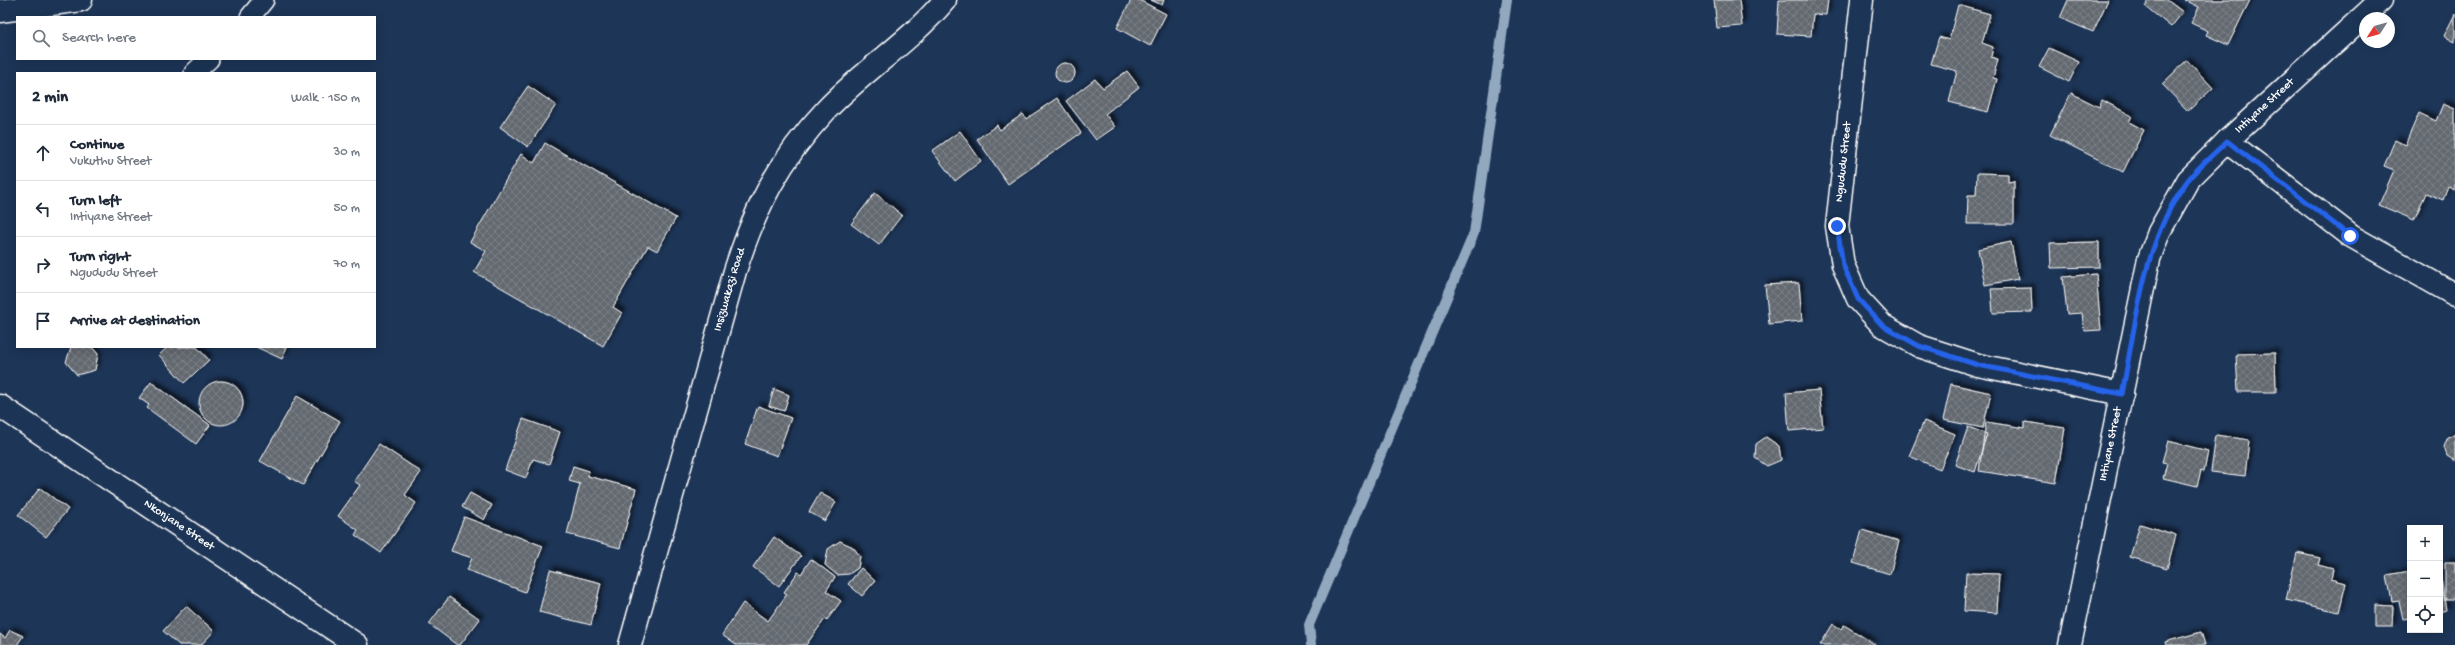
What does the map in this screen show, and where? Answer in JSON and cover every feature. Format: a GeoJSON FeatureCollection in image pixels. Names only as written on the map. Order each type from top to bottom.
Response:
{"type":"FeatureCollection","features":[{"type":"Feature","properties":{"kind":"street"},"geometry":{"type":"LineString","coordinates":[[0,11],[81,0]]}},
{"type":"Feature","properties":{"kind":"street","name":"Insizwakazi Road"},"geometry":{"type":"LineString","coordinates":[[630,645],[732,278],[751,223],[779,168],[827,109],[929,19],[945,0]]}},
{"type":"Feature","properties":{"kind":"street","name":"Ngududu Street"},"geometry":{"type":"LineString","coordinates":[[1862,0],[1837,226],[1843,265],[1858,299],[1882,325],[1919,346],[1978,365],[2122,394]]}},
{"type":"Feature","properties":{"kind":"street","name":"Intiyane Street"},"geometry":{"type":"LineString","coordinates":[[2070,645],[2149,259],[2159,232],[2188,180],[2227,141],[2381,0]]}},
{"type":"Feature","properties":{"kind":"street"},"geometry":{"type":"LineString","coordinates":[[2227,141],[2350,236],[2455,295]]}},
{"type":"Feature","properties":{"kind":"street","name":"Nkonjane Street"},"geometry":{"type":"LineString","coordinates":[[0,406],[357,645]]}},
{"type":"Feature","properties":{"kind":"lane"},"geometry":{"type":"LineString","coordinates":[[251,16],[264,0]]}},
{"type":"Feature","properties":{"kind":"lane"},"geometry":{"type":"LineString","coordinates":[[195,72],[208,60]]}},
{"type":"Feature","properties":{"kind":"building"},"geometry":{"type":"Polygon","coordinates":[[[1131,0],[1139,0],[1166,14],[1150,46],[1117,28],[1131,0]]]}},
{"type":"Feature","properties":{"kind":"building"},"geometry":{"type":"Polygon","coordinates":[[[1151,0],[1164,0],[1162,5],[1151,0]]]}},
{"type":"Feature","properties":{"kind":"building"},"geometry":{"type":"Polygon","coordinates":[[[1714,0],[1739,0],[1742,26],[1717,28],[1714,0]]]}},
{"type":"Feature","properties":{"kind":"building"},"geometry":{"type":"Polygon","coordinates":[[[1779,0],[1828,0],[1826,15],[1813,14],[1811,36],[1777,34],[1779,0]]]}},
{"type":"Feature","properties":{"kind":"building"},"geometry":{"type":"Polygon","coordinates":[[[2068,0],[2108,0],[2093,32],[2060,18],[2068,0]]]}},
{"type":"Feature","properties":{"kind":"building"},"geometry":{"type":"Polygon","coordinates":[[[2149,0],[2167,0],[2183,12],[2171,27],[2145,6],[2149,0]]]}},
{"type":"Feature","properties":{"kind":"building"},"geometry":{"type":"Polygon","coordinates":[[[2185,0],[2250,0],[2228,45],[2206,35],[2208,31],[2191,23],[2199,7],[2185,0]]]}},
{"type":"Feature","properties":{"kind":"building"},"geometry":{"type":"Polygon","coordinates":[[[1958,5],[1990,14],[1982,43],[1993,47],[1991,57],[1998,59],[1993,78],[1997,79],[1988,112],[1949,102],[1957,71],[1931,64],[1939,37],[1949,40],[1958,5]]]}},
{"type":"Feature","properties":{"kind":"building"},"geometry":{"type":"Polygon","coordinates":[[[2455,14],[2455,42],[2444,36],[2455,14]]]}},
{"type":"Feature","properties":{"kind":"building"},"geometry":{"type":"Polygon","coordinates":[[[2049,48],[2079,62],[2069,82],[2039,67],[2049,48]]]}},
{"type":"Feature","properties":{"kind":"building"},"geometry":{"type":"Polygon","coordinates":[[[2187,60],[2213,88],[2188,111],[2162,84],[2187,60]]]}},
{"type":"Feature","properties":{"kind":"building"},"geometry":{"type":"Polygon","coordinates":[[[1065,63],[1072,66],[1075,73],[1072,80],[1065,83],[1058,80],[1055,73],[1058,66],[1065,63]]]}},
{"type":"Feature","properties":{"kind":"building"},"geometry":{"type":"Polygon","coordinates":[[[1127,71],[1139,87],[1105,114],[1115,127],[1096,140],[1066,101],[1095,79],[1103,88],[1127,71]]]}},
{"type":"Feature","properties":{"kind":"building"},"geometry":{"type":"Polygon","coordinates":[[[528,86],[556,105],[528,147],[500,127],[528,86]]]}},
{"type":"Feature","properties":{"kind":"building"},"geometry":{"type":"Polygon","coordinates":[[[2071,93],[2099,107],[2102,100],[2132,116],[2129,122],[2144,130],[2123,172],[2050,135],[2071,93]]]}},
{"type":"Feature","properties":{"kind":"building"},"geometry":{"type":"Polygon","coordinates":[[[1057,98],[1081,133],[1008,184],[977,139],[997,125],[1000,130],[1023,114],[1026,119],[1057,98]]]}},
{"type":"Feature","properties":{"kind":"building"},"geometry":{"type":"Polygon","coordinates":[[[2443,104],[2455,109],[2455,190],[2448,187],[2443,200],[2426,193],[2414,220],[2379,205],[2394,170],[2384,166],[2395,140],[2405,145],[2419,113],[2436,121],[2443,104]]]}},
{"type":"Feature","properties":{"kind":"building"},"geometry":{"type":"Polygon","coordinates":[[[960,131],[981,161],[955,181],[932,151],[960,131]]]}},
{"type":"Feature","properties":{"kind":"building"},"geometry":{"type":"Polygon","coordinates":[[[545,143],[676,218],[657,251],[648,246],[613,307],[622,313],[603,346],[474,272],[486,251],[470,242],[521,154],[534,163],[545,143]]]}},
{"type":"Feature","properties":{"kind":"building"},"geometry":{"type":"Polygon","coordinates":[[[1977,173],[2008,174],[2008,182],[2014,181],[2014,224],[1967,224],[1968,195],[1976,195],[1977,173]]]}},
{"type":"Feature","properties":{"kind":"building"},"geometry":{"type":"Polygon","coordinates":[[[875,193],[902,215],[879,245],[851,224],[875,193]]]}},
{"type":"Feature","properties":{"kind":"building"},"geometry":{"type":"Polygon","coordinates":[[[2011,242],[2018,279],[1985,285],[1978,249],[2011,242]]]}},
{"type":"Feature","properties":{"kind":"building"},"geometry":{"type":"Polygon","coordinates":[[[2099,242],[2099,267],[2051,268],[2050,243],[2099,242]]]}},
{"type":"Feature","properties":{"kind":"building"},"geometry":{"type":"Polygon","coordinates":[[[2096,274],[2101,330],[2084,331],[2082,313],[2067,314],[2063,277],[2096,274]]]}},
{"type":"Feature","properties":{"kind":"building"},"geometry":{"type":"Polygon","coordinates":[[[1799,283],[1802,321],[1769,324],[1765,285],[1799,283]]]}},
{"type":"Feature","properties":{"kind":"building"},"geometry":{"type":"Polygon","coordinates":[[[2031,288],[2032,312],[1993,313],[1991,289],[2031,288]]]}},
{"type":"Feature","properties":{"kind":"building"},"geometry":{"type":"Polygon","coordinates":[[[71,348],[93,348],[98,354],[95,370],[77,375],[66,362],[71,348]]]}},
{"type":"Feature","properties":{"kind":"building"},"geometry":{"type":"Polygon","coordinates":[[[167,348],[198,348],[209,360],[184,383],[159,355],[167,348]]]}},
{"type":"Feature","properties":{"kind":"building"},"geometry":{"type":"Polygon","coordinates":[[[258,348],[287,348],[282,359],[258,348]]]}},
{"type":"Feature","properties":{"kind":"building"},"geometry":{"type":"Polygon","coordinates":[[[2275,353],[2276,392],[2238,392],[2236,354],[2275,353]]]}},
{"type":"Feature","properties":{"kind":"building"},"geometry":{"type":"Polygon","coordinates":[[[221,381],[233,385],[239,391],[243,403],[239,415],[233,421],[221,425],[209,421],[203,415],[199,403],[203,391],[209,385],[221,381]]]}},
{"type":"Feature","properties":{"kind":"building"},"geometry":{"type":"Polygon","coordinates":[[[151,382],[210,425],[196,444],[147,408],[149,405],[139,398],[151,382]]]}},
{"type":"Feature","properties":{"kind":"building"},"geometry":{"type":"Polygon","coordinates":[[[1951,384],[1991,393],[1983,428],[1943,420],[1951,384]]]}},
{"type":"Feature","properties":{"kind":"building"},"geometry":{"type":"Polygon","coordinates":[[[774,389],[789,395],[784,411],[769,406],[774,389]]]}},
{"type":"Feature","properties":{"kind":"building"},"geometry":{"type":"Polygon","coordinates":[[[1819,390],[1823,428],[1789,431],[1786,393],[1819,390]]]}},
{"type":"Feature","properties":{"kind":"building"},"geometry":{"type":"Polygon","coordinates":[[[297,396],[340,421],[303,485],[260,461],[297,396]]]}},
{"type":"Feature","properties":{"kind":"building"},"geometry":{"type":"Polygon","coordinates":[[[758,406],[791,418],[777,456],[745,444],[758,406]]]}},
{"type":"Feature","properties":{"kind":"building"},"geometry":{"type":"Polygon","coordinates":[[[523,419],[560,432],[549,464],[533,459],[526,478],[505,470],[523,419]]]}},
{"type":"Feature","properties":{"kind":"building"},"geometry":{"type":"Polygon","coordinates":[[[1924,421],[1955,434],[1940,469],[1909,456],[1924,421]]]}},
{"type":"Feature","properties":{"kind":"building"},"geometry":{"type":"Polygon","coordinates":[[[1986,422],[2025,428],[2025,422],[2065,428],[2056,483],[1979,471],[1986,422]]]}},
{"type":"Feature","properties":{"kind":"building"},"geometry":{"type":"Polygon","coordinates":[[[1968,427],[1987,434],[1975,472],[1955,465],[1968,427]]]}},
{"type":"Feature","properties":{"kind":"building"},"geometry":{"type":"Polygon","coordinates":[[[2455,434],[2455,461],[2447,456],[2444,447],[2447,439],[2455,434]]]}},
{"type":"Feature","properties":{"kind":"building"},"geometry":{"type":"Polygon","coordinates":[[[2216,435],[2249,440],[2245,476],[2211,472],[2216,435]]]}},
{"type":"Feature","properties":{"kind":"building"},"geometry":{"type":"Polygon","coordinates":[[[1766,437],[1779,446],[1781,460],[1767,466],[1755,458],[1756,444],[1766,437]]]}},
{"type":"Feature","properties":{"kind":"building"},"geometry":{"type":"Polygon","coordinates":[[[2168,441],[2208,451],[2204,472],[2201,471],[2197,486],[2163,478],[2167,463],[2162,462],[2168,441]]]}},
{"type":"Feature","properties":{"kind":"building"},"geometry":{"type":"Polygon","coordinates":[[[379,444],[421,472],[405,495],[416,503],[381,553],[355,535],[358,530],[338,516],[360,485],[354,481],[379,444]]]}},
{"type":"Feature","properties":{"kind":"building"},"geometry":{"type":"Polygon","coordinates":[[[573,466],[589,471],[588,476],[636,489],[620,548],[567,534],[580,484],[569,481],[573,466]]]}},
{"type":"Feature","properties":{"kind":"building"},"geometry":{"type":"Polygon","coordinates":[[[40,488],[68,509],[46,537],[18,515],[40,488]]]}},
{"type":"Feature","properties":{"kind":"building"},"geometry":{"type":"Polygon","coordinates":[[[470,493],[492,505],[484,520],[462,507],[470,493]]]}},
{"type":"Feature","properties":{"kind":"building"},"geometry":{"type":"Polygon","coordinates":[[[820,493],[836,502],[825,521],[809,512],[820,493]]]}},
{"type":"Feature","properties":{"kind":"building"},"geometry":{"type":"Polygon","coordinates":[[[464,517],[543,546],[525,592],[467,570],[472,558],[451,551],[464,517]]]}},
{"type":"Feature","properties":{"kind":"building"},"geometry":{"type":"Polygon","coordinates":[[[2140,524],[2176,535],[2167,568],[2130,557],[2140,524]]]}},
{"type":"Feature","properties":{"kind":"building"},"geometry":{"type":"Polygon","coordinates":[[[1862,530],[1899,541],[1890,574],[1853,563],[1862,530]]]}},
{"type":"Feature","properties":{"kind":"building"},"geometry":{"type":"Polygon","coordinates":[[[774,537],[801,556],[779,586],[753,567],[774,537]]]}},
{"type":"Feature","properties":{"kind":"building"},"geometry":{"type":"Polygon","coordinates":[[[840,541],[853,547],[860,556],[858,568],[849,574],[837,575],[825,565],[828,549],[840,541]]]}},
{"type":"Feature","properties":{"kind":"building"},"geometry":{"type":"Polygon","coordinates":[[[2297,553],[2320,558],[2318,565],[2333,569],[2331,579],[2346,583],[2339,612],[2286,600],[2297,553]]]}},
{"type":"Feature","properties":{"kind":"building"},"geometry":{"type":"Polygon","coordinates":[[[811,559],[835,577],[826,591],[841,601],[827,620],[825,619],[806,645],[736,645],[722,635],[743,603],[768,621],[787,594],[784,592],[798,572],[801,574],[811,559]]]}},
{"type":"Feature","properties":{"kind":"building"},"geometry":{"type":"Polygon","coordinates":[[[2445,562],[2455,562],[2455,599],[2445,599],[2445,562]]]}},
{"type":"Feature","properties":{"kind":"building"},"geometry":{"type":"Polygon","coordinates":[[[861,568],[875,581],[862,596],[848,584],[861,568]]]}},
{"type":"Feature","properties":{"kind":"building"},"geometry":{"type":"Polygon","coordinates":[[[550,570],[601,583],[591,625],[539,612],[550,570]]]}},
{"type":"Feature","properties":{"kind":"building"},"geometry":{"type":"Polygon","coordinates":[[[2407,572],[2407,618],[2403,619],[2399,601],[2392,602],[2387,575],[2407,572]]]}},
{"type":"Feature","properties":{"kind":"building"},"geometry":{"type":"Polygon","coordinates":[[[1966,573],[1999,574],[1997,613],[1964,611],[1966,573]]]}},
{"type":"Feature","properties":{"kind":"building"},"geometry":{"type":"Polygon","coordinates":[[[2443,590],[2446,610],[2443,611],[2443,590]]]}},
{"type":"Feature","properties":{"kind":"building"},"geometry":{"type":"Polygon","coordinates":[[[449,597],[480,619],[460,645],[457,645],[429,624],[449,597]]]}},
{"type":"Feature","properties":{"kind":"building"},"geometry":{"type":"Polygon","coordinates":[[[2375,605],[2393,606],[2392,627],[2375,627],[2375,605]]]}},
{"type":"Feature","properties":{"kind":"building"},"geometry":{"type":"Polygon","coordinates":[[[186,606],[214,631],[201,645],[179,645],[163,631],[186,606]]]}},
{"type":"Feature","properties":{"kind":"building"},"geometry":{"type":"Polygon","coordinates":[[[1833,624],[1841,629],[1844,625],[1876,645],[1820,645],[1833,624]]]}},
{"type":"Feature","properties":{"kind":"building"},"geometry":{"type":"Polygon","coordinates":[[[10,630],[23,636],[17,645],[0,645],[0,634],[5,638],[10,630]]]}},
{"type":"Feature","properties":{"kind":"building"},"geometry":{"type":"Polygon","coordinates":[[[2201,632],[2205,645],[2166,645],[2165,642],[2201,632]]]}},
{"type":"Feature","properties":{"kind":"waterway"},"geometry":{"type":"LineString","coordinates":[[1311,645],[1309,625],[1474,233],[1507,0]]}},
{"type":"Feature","properties":{"kind":"route"},"geometry":{"type":"LineString","coordinates":[[1837,226],[1843,265],[1858,299],[1882,325],[1919,346],[1978,365],[2122,394],[2149,259],[2159,232],[2188,180],[2227,141],[2350,236]]}}]}
